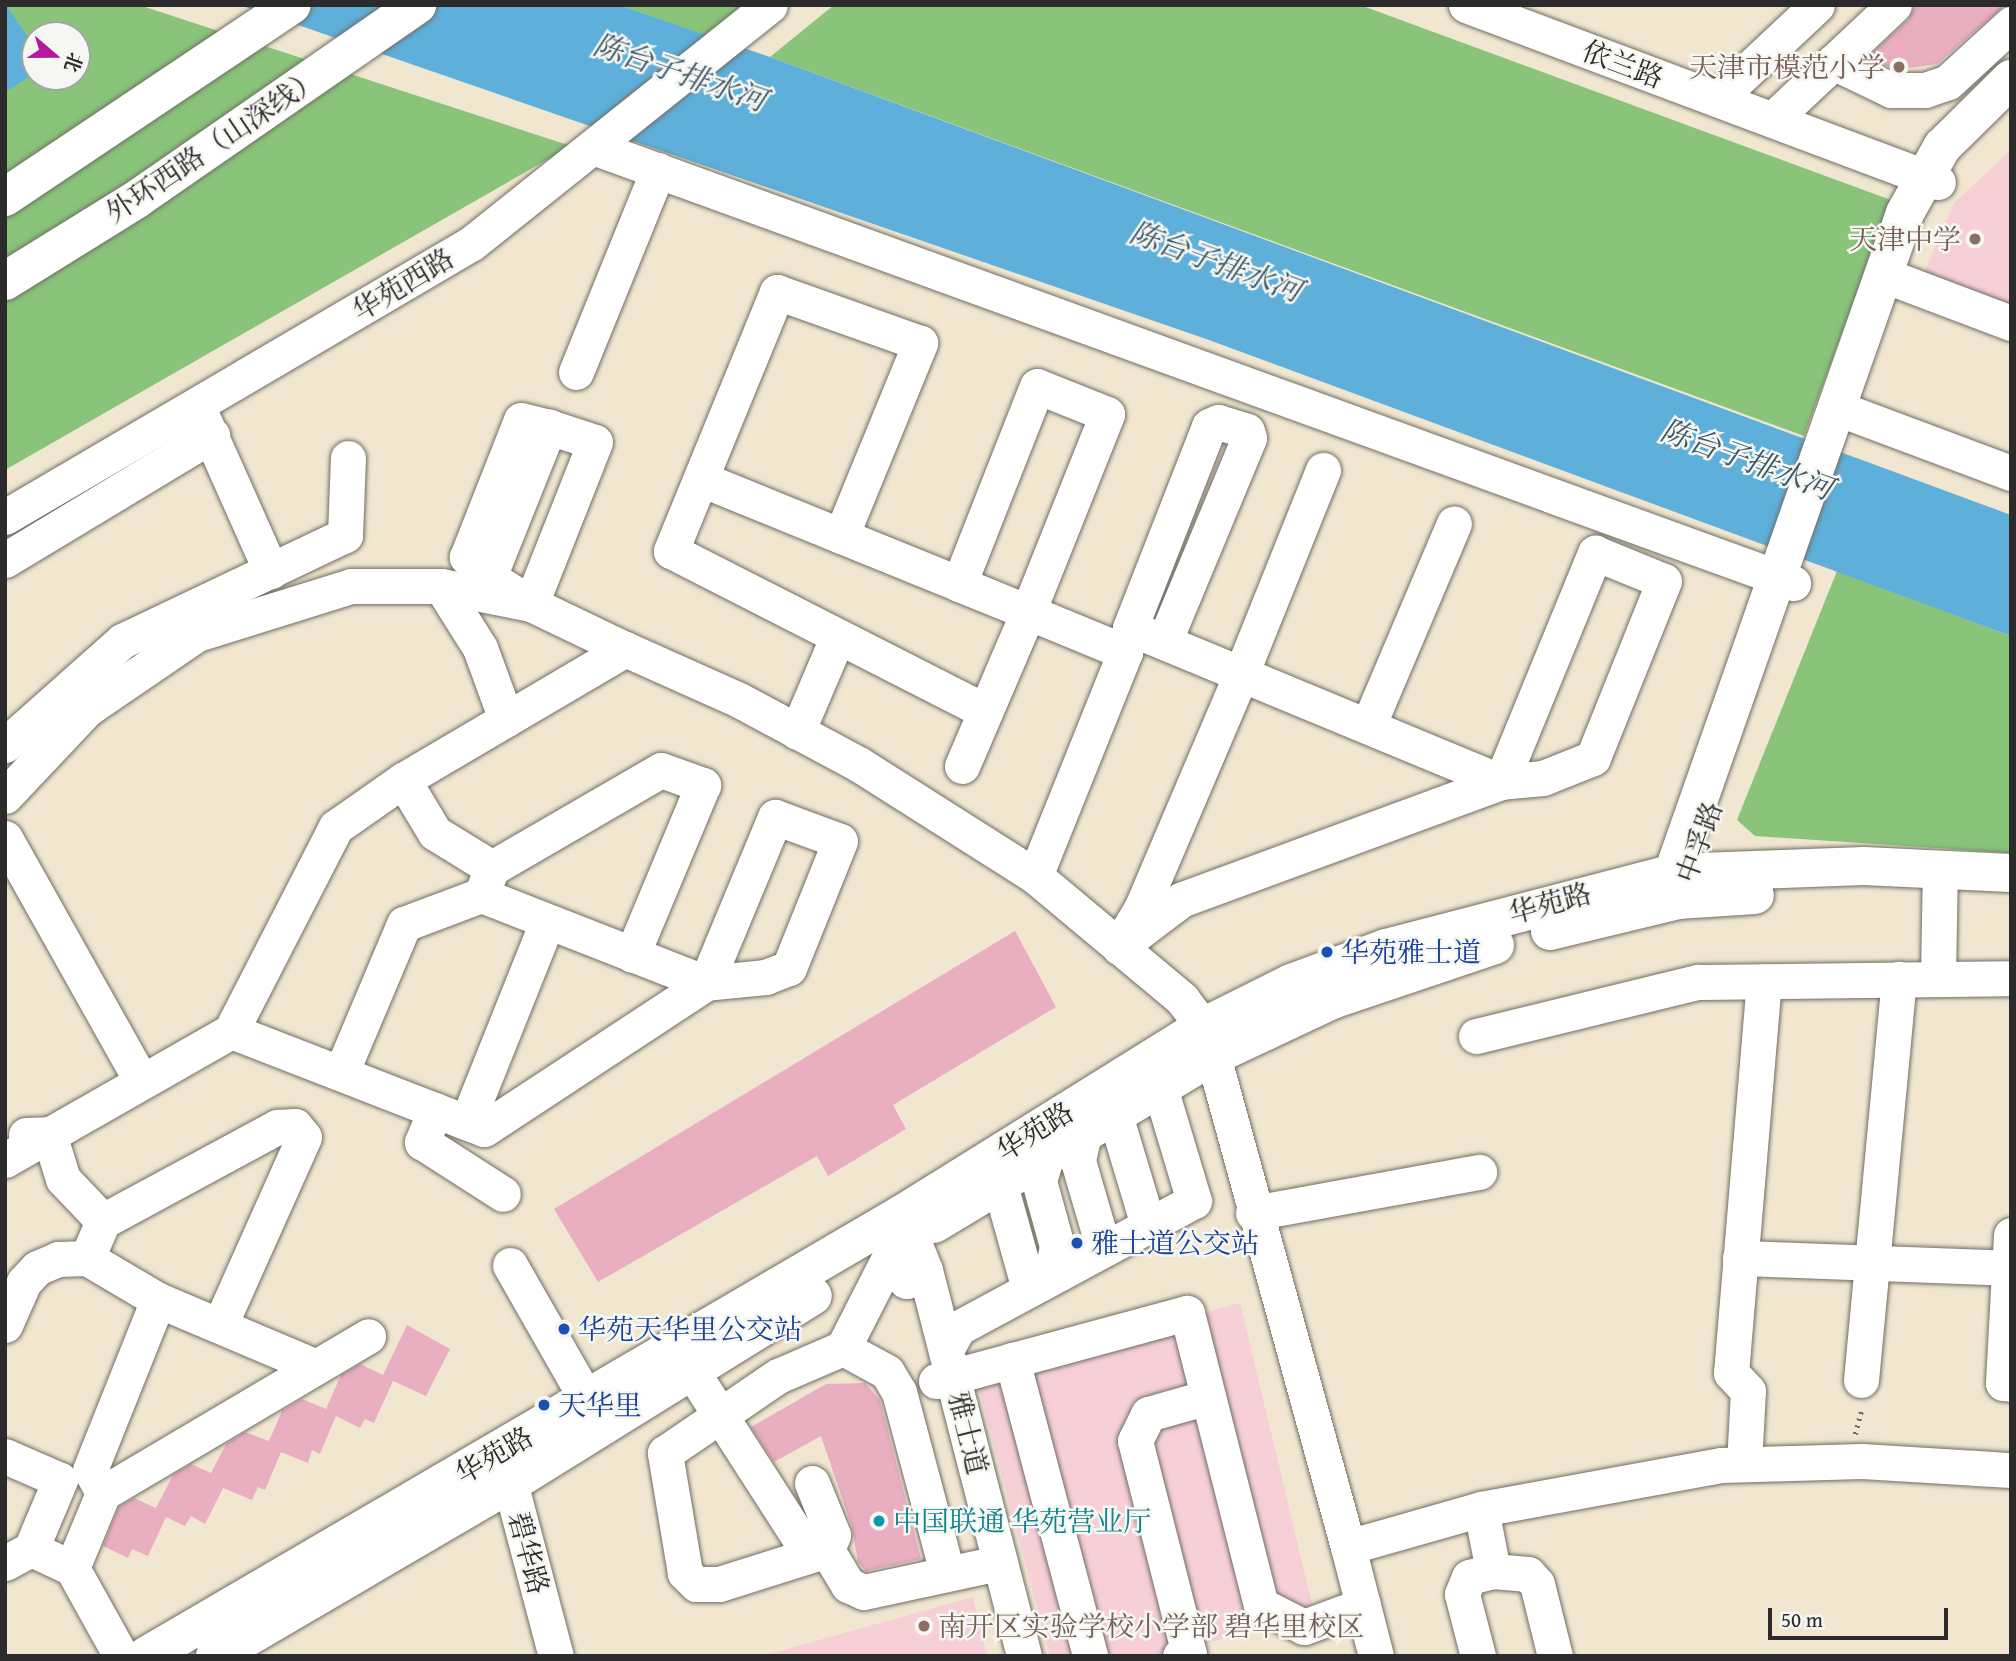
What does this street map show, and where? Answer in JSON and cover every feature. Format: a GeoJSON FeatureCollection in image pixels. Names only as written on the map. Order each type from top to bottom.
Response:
{"type":"FeatureCollection","features":[{"type":"Feature","properties":{"kind":"main road","name":"外环西路（山深线）"},"geometry":{"type":"LineString","coordinates":[[5,281],[137,198],[417,5]]}},
{"type":"Feature","properties":{"kind":"main road"},"geometry":{"type":"LineString","coordinates":[[5,197],[277,15]]}},
{"type":"Feature","properties":{"kind":"main road"},"geometry":{"type":"LineString","coordinates":[[1841,420],[1891,278],[1942,147],[2011,79]]}},
{"type":"Feature","properties":{"kind":"main road"},"geometry":{"type":"LineString","coordinates":[[1930,180],[2011,99]]}},
{"type":"Feature","properties":{"kind":"main road","name":"中孚路"},"geometry":{"type":"LineString","coordinates":[[1684,865],[1841,420]]}},
{"type":"Feature","properties":{"kind":"main road","name":"华苑路"},"geometry":{"type":"LineString","coordinates":[[1684,865],[1757,895],[2011,873]]}},
{"type":"Feature","properties":{"kind":"main road","name":"华苑路"},"geometry":{"type":"LineString","coordinates":[[594,1413],[691,1370],[905,1243],[945,1202],[1208,1041],[1291,983],[1386,948],[1625,897],[1684,865],[1939,880],[2011,896]]}},
{"type":"Feature","properties":{"kind":"main road","name":"华苑路"},"geometry":{"type":"LineString","coordinates":[[945,1202],[1000,1185],[1100,1125],[1160,1088],[1208,1041]]}},
{"type":"Feature","properties":{"kind":"main road","name":"华苑路"},"geometry":{"type":"LineString","coordinates":[[215,1656],[594,1413],[905,1243]]}},
{"type":"Feature","properties":{"kind":"main road","name":"华苑路"},"geometry":{"type":"LineString","coordinates":[[146,1656],[506,1467]]}},
{"type":"Feature","properties":{"kind":"street"},"geometry":{"type":"LineString","coordinates":[[1717,99],[1817,5]]}},
{"type":"Feature","properties":{"kind":"street"},"geometry":{"type":"LineString","coordinates":[[1773,119],[1894,5]]}},
{"type":"Feature","properties":{"kind":"street","name":"依兰路"},"geometry":{"type":"LineString","coordinates":[[1469,6],[1930,180]]}},
{"type":"Feature","properties":{"kind":"street","name":"华苑西路"},"geometry":{"type":"LineString","coordinates":[[5,517],[205,420],[472,243],[764,10]]}},
{"type":"Feature","properties":{"kind":"street"},"geometry":{"type":"LineString","coordinates":[[1833,62],[1891,90],[1925,90],[1948,82],[2011,24]]}},
{"type":"Feature","properties":{"kind":"street"},"geometry":{"type":"LineString","coordinates":[[598,143],[658,170],[1787,575]]}},
{"type":"Feature","properties":{"kind":"street"},"geometry":{"type":"LineString","coordinates":[[576,372],[658,170]]}},
{"type":"Feature","properties":{"kind":"street"},"geometry":{"type":"LineString","coordinates":[[1891,278],[2011,323]]}},
{"type":"Feature","properties":{"kind":"street"},"geometry":{"type":"LineString","coordinates":[[841,536],[919,344],[777,292],[671,551],[985,711]]}},
{"type":"Feature","properties":{"kind":"street"},"geometry":{"type":"LineString","coordinates":[[959,584],[1037,386],[1107,414],[1028,612],[962,766]]}},
{"type":"Feature","properties":{"kind":"street"},"geometry":{"type":"LineString","coordinates":[[5,560],[205,420],[271,570]]}},
{"type":"Feature","properties":{"kind":"street"},"geometry":{"type":"LineString","coordinates":[[1841,420],[2011,473]]}},
{"type":"Feature","properties":{"kind":"street"},"geometry":{"type":"LineString","coordinates":[[1035,876],[1209,426],[1218,422],[1247,431],[1249,438],[1164,642]]}},
{"type":"Feature","properties":{"kind":"street"},"geometry":{"type":"LineString","coordinates":[[531,604],[595,442],[549,427],[489,577],[531,604],[860,765],[1035,876],[1182,999],[1208,1041],[1376,1656]]}},
{"type":"Feature","properties":{"kind":"street"},"geometry":{"type":"LineString","coordinates":[[5,746],[122,642],[345,535],[348,458]]}},
{"type":"Feature","properties":{"kind":"street"},"geometry":{"type":"LineString","coordinates":[[1119,947],[1141,909],[1241,674],[1323,470]]}},
{"type":"Feature","properties":{"kind":"street"},"geometry":{"type":"LineString","coordinates":[[701,478],[1028,612],[1127,640],[1164,642],[1501,782]]}},
{"type":"Feature","properties":{"kind":"street"},"geometry":{"type":"LineString","coordinates":[[1368,726],[1454,523]]}},
{"type":"Feature","properties":{"kind":"street"},"geometry":{"type":"LineString","coordinates":[[1119,947],[1181,900],[1501,782],[1543,778],[1593,758],[1664,581],[1595,553],[1501,782]]}},
{"type":"Feature","properties":{"kind":"street"},"geometry":{"type":"LineString","coordinates":[[5,796],[87,709],[197,634],[351,586],[441,586],[531,604]]}},
{"type":"Feature","properties":{"kind":"street"},"geometry":{"type":"LineString","coordinates":[[441,586],[480,648],[506,719]]}},
{"type":"Feature","properties":{"kind":"street"},"geometry":{"type":"LineString","coordinates":[[797,732],[838,636]]}},
{"type":"Feature","properties":{"kind":"street"},"geometry":{"type":"LineString","coordinates":[[5,1160],[140,1079],[231,1031],[336,827],[403,780],[625,649]]}},
{"type":"Feature","properties":{"kind":"street"},"geometry":{"type":"LineString","coordinates":[[341,1073],[404,925],[486,882],[661,770],[703,785],[632,955]]}},
{"type":"Feature","properties":{"kind":"street"},"geometry":{"type":"LineString","coordinates":[[231,1031],[484,1129],[706,983],[775,817],[840,841],[789,968],[766,977],[706,983],[548,922],[486,882],[435,833],[403,780]]}},
{"type":"Feature","properties":{"kind":"street"},"geometry":{"type":"LineString","coordinates":[[5,838],[140,1079]]}},
{"type":"Feature","properties":{"kind":"street"},"geometry":{"type":"LineString","coordinates":[[1938,978],[1939,880]]}},
{"type":"Feature","properties":{"kind":"street"},"geometry":{"type":"LineString","coordinates":[[503,1194],[422,1142],[451,1116],[548,922]]}},
{"type":"Feature","properties":{"kind":"street"},"geometry":{"type":"LineString","coordinates":[[1476,1036],[1698,982],[2011,978]]}},
{"type":"Feature","properties":{"kind":"street"},"geometry":{"type":"LineString","coordinates":[[1861,1380],[1899,979]]}},
{"type":"Feature","properties":{"kind":"street"},"geometry":{"type":"LineString","coordinates":[[1744,1464],[1748,1391],[1731,1373],[1763,981]]}},
{"type":"Feature","properties":{"kind":"street"},"geometry":{"type":"LineString","coordinates":[[947,1350],[1040,1283],[1194,1200],[1160,1088]]}},
{"type":"Feature","properties":{"kind":"street"},"geometry":{"type":"LineString","coordinates":[[1100,1125],[1148,1225]]}},
{"type":"Feature","properties":{"kind":"street"},"geometry":{"type":"LineString","coordinates":[[1093,1255],[1100,1236],[1078,1161],[1100,1125]]}},
{"type":"Feature","properties":{"kind":"street"},"geometry":{"type":"LineString","coordinates":[[86,1258],[103,1221],[277,1127],[295,1126],[304,1138],[220,1325]]}},
{"type":"Feature","properties":{"kind":"street"},"geometry":{"type":"LineString","coordinates":[[5,1136],[50,1134]]}},
{"type":"Feature","properties":{"kind":"street"},"geometry":{"type":"LineString","coordinates":[[50,1134],[63,1179],[103,1221]]}},
{"type":"Feature","properties":{"kind":"street"},"geometry":{"type":"LineString","coordinates":[[1040,1283],[1057,1246],[1039,1181],[1046,1158]]}},
{"type":"Feature","properties":{"kind":"street"},"geometry":{"type":"LineString","coordinates":[[1254,1213],[1479,1172]]}},
{"type":"Feature","properties":{"kind":"street"},"geometry":{"type":"LineString","coordinates":[[1000,1185],[1040,1283]]}},
{"type":"Feature","properties":{"kind":"street"},"geometry":{"type":"LineString","coordinates":[[812,1483],[833,1535],[818,1552],[719,1584],[696,1584],[685,1573],[665,1453],[778,1376],[843,1348],[905,1243]]}},
{"type":"Feature","properties":{"kind":"street","name":"雅士道"},"geometry":{"type":"LineString","coordinates":[[905,1243],[947,1350],[1024,1656]]}},
{"type":"Feature","properties":{"kind":"street"},"geometry":{"type":"LineString","coordinates":[[1740,1258],[1872,1263],[2010,1257],[2003,1383],[2011,1384]]}},
{"type":"Feature","properties":{"kind":"street"},"geometry":{"type":"LineString","coordinates":[[5,1325],[24,1282],[37,1268],[58,1259],[86,1258],[158,1300],[314,1366]]}},
{"type":"Feature","properties":{"kind":"street"},"geometry":{"type":"LineString","coordinates":[[510,1265],[594,1413]]}},
{"type":"Feature","properties":{"kind":"street"},"geometry":{"type":"LineString","coordinates":[[121,1656],[72,1568],[84,1481],[158,1300]]}},
{"type":"Feature","properties":{"kind":"street"},"geometry":{"type":"LineString","coordinates":[[947,1350],[1012,1360],[1187,1312],[1261,1605],[1304,1627],[1363,1605]]}},
{"type":"Feature","properties":{"kind":"street"},"geometry":{"type":"LineString","coordinates":[[72,1568],[14,1550],[84,1481],[314,1366],[368,1336]]}},
{"type":"Feature","properties":{"kind":"street"},"geometry":{"type":"LineString","coordinates":[[843,1348],[887,1372],[899,1392],[947,1573]]}},
{"type":"Feature","properties":{"kind":"street"},"geometry":{"type":"LineString","coordinates":[[947,1350],[1047,1656]]}},
{"type":"Feature","properties":{"kind":"street","name":"雅士道"},"geometry":{"type":"LineString","coordinates":[[947,1350],[984,1566],[1010,1656]]}},
{"type":"Feature","properties":{"kind":"street"},"geometry":{"type":"LineString","coordinates":[[1012,1360],[1090,1656]]}},
{"type":"Feature","properties":{"kind":"street"},"geometry":{"type":"LineString","coordinates":[[691,1370],[719,1415],[818,1552],[848,1585],[864,1592],[984,1566]]}},
{"type":"Feature","properties":{"kind":"street"},"geometry":{"type":"LineString","coordinates":[[1181,1656],[1189,1654],[1135,1441],[1148,1414],[1209,1397]]}},
{"type":"Feature","properties":{"kind":"street"},"geometry":{"type":"LineString","coordinates":[[5,1456],[84,1481]]}},
{"type":"Feature","properties":{"kind":"street"},"geometry":{"type":"LineString","coordinates":[[1348,1548],[1481,1509],[1744,1464],[1848,1461],[2011,1470]]}},
{"type":"Feature","properties":{"kind":"street","name":"碧华路"},"geometry":{"type":"LineString","coordinates":[[506,1467],[556,1656]]}},
{"type":"Feature","properties":{"kind":"street"},"geometry":{"type":"LineString","coordinates":[[1481,1509],[1493,1571]]}},
{"type":"Feature","properties":{"kind":"street"},"geometry":{"type":"LineString","coordinates":[[1478,1656],[1462,1594],[1469,1577],[1493,1571],[1528,1574],[1537,1584],[1555,1656]]}},
{"type":"Feature","properties":{"kind":"path"},"geometry":{"type":"LineString","coordinates":[[1848,1461],[1862,1409],[1861,1380]]}},
{"type":"Feature","properties":{"kind":"shaded area","name":"天津中学"},"geometry":{"type":"Polygon","coordinates":[[[2011,150],[2011,307],[1923,275],[1954,203],[2011,150]]]}},
{"type":"Feature","properties":{"kind":"shaded area"},"geometry":{"type":"Polygon","coordinates":[[[1240,1303],[1314,1612],[1164,1656],[1050,1656],[975,1374],[1240,1303]]]}},
{"type":"Feature","properties":{"kind":"shaded area","name":"南开区实验学校小学部 碧华里校区"},"geometry":{"type":"Polygon","coordinates":[[[973,1597],[987,1656],[762,1656],[973,1597]]]}},
{"type":"Feature","properties":{"kind":"green space"},"geometry":{"type":"Polygon","coordinates":[[[5,5],[139,5],[571,146],[5,470],[5,5]]]}},
{"type":"Feature","properties":{"kind":"green space"},"geometry":{"type":"Polygon","coordinates":[[[619,5],[742,5],[705,35],[619,5]]]}},
{"type":"Feature","properties":{"kind":"green space"},"geometry":{"type":"Polygon","coordinates":[[[834,5],[1360,5],[1891,200],[1804,436],[770,57],[834,5]]]}},
{"type":"Feature","properties":{"kind":"green space"},"geometry":{"type":"Polygon","coordinates":[[[1837,571],[2011,636],[2011,853],[1755,836],[1737,820],[1837,571]]]}},
{"type":"Feature","properties":{"kind":"water"},"geometry":{"type":"Polygon","coordinates":[[[6,5],[21,27],[21,82],[5,92],[6,5]]]}},
{"type":"Feature","properties":{"kind":"water","name":"陈台子排水河"},"geometry":{"type":"Polygon","coordinates":[[[240,5],[619,5],[770,57],[2011,515],[2011,636],[1209,340],[240,5]]]}},
{"type":"Feature","properties":{"kind":"building"},"geometry":{"type":"Polygon","coordinates":[[[1916,5],[2005,5],[1937,64],[1896,70],[1868,57],[1908,20],[1916,5]]]}},
{"type":"Feature","properties":{"kind":"building"},"geometry":{"type":"Polygon","coordinates":[[[1015,931],[1056,1007],[893,1105],[906,1129],[828,1176],[817,1156],[598,1282],[554,1209],[1015,931]]]}},
{"type":"Feature","properties":{"kind":"building"},"geometry":{"type":"Polygon","coordinates":[[[407,1325],[450,1349],[426,1396],[393,1381],[374,1423],[365,1419],[360,1428],[336,1416],[320,1454],[312,1450],[308,1463],[281,1452],[265,1490],[258,1487],[252,1500],[223,1488],[205,1524],[191,1516],[185,1526],[166,1517],[148,1556],[132,1549],[128,1558],[103,1546],[119,1507],[134,1498],[156,1508],[173,1475],[191,1464],[211,1473],[226,1444],[245,1432],[269,1441],[282,1411],[302,1399],[326,1409],[341,1375],[360,1364],[383,1375],[407,1325]]]}},
{"type":"Feature","properties":{"kind":"building","name":"中国联通 华苑营业厅"},"geometry":{"type":"Polygon","coordinates":[[[865,1383],[880,1400],[921,1559],[866,1571],[858,1562],[852,1527],[821,1436],[774,1462],[751,1427],[826,1384],[865,1383]]]}},
{"type":"Feature","properties":{"kind":"place","name":"天津市模范小学"},"geometry":{"type":"Point","coordinates":[1899,67]}},
{"type":"Feature","properties":{"kind":"place","name":"天津中学"},"geometry":{"type":"Point","coordinates":[1975,239]}},
{"type":"Feature","properties":{"kind":"place","name":"华苑雅士道"},"geometry":{"type":"Point","coordinates":[1327,952]}},
{"type":"Feature","properties":{"kind":"place","name":"雅士道公交站"},"geometry":{"type":"Point","coordinates":[1077,1243]}},
{"type":"Feature","properties":{"kind":"place","name":"华苑天华里公交站"},"geometry":{"type":"Point","coordinates":[564,1329]}},
{"type":"Feature","properties":{"kind":"place","name":"天华里"},"geometry":{"type":"Point","coordinates":[544,1405]}},
{"type":"Feature","properties":{"kind":"place","name":"中国联通 华苑营业厅"},"geometry":{"type":"Point","coordinates":[879,1521]}},
{"type":"Feature","properties":{"kind":"place","name":"南开区实验学校小学部 碧华里校区"},"geometry":{"type":"Point","coordinates":[924,1626]}}]}
